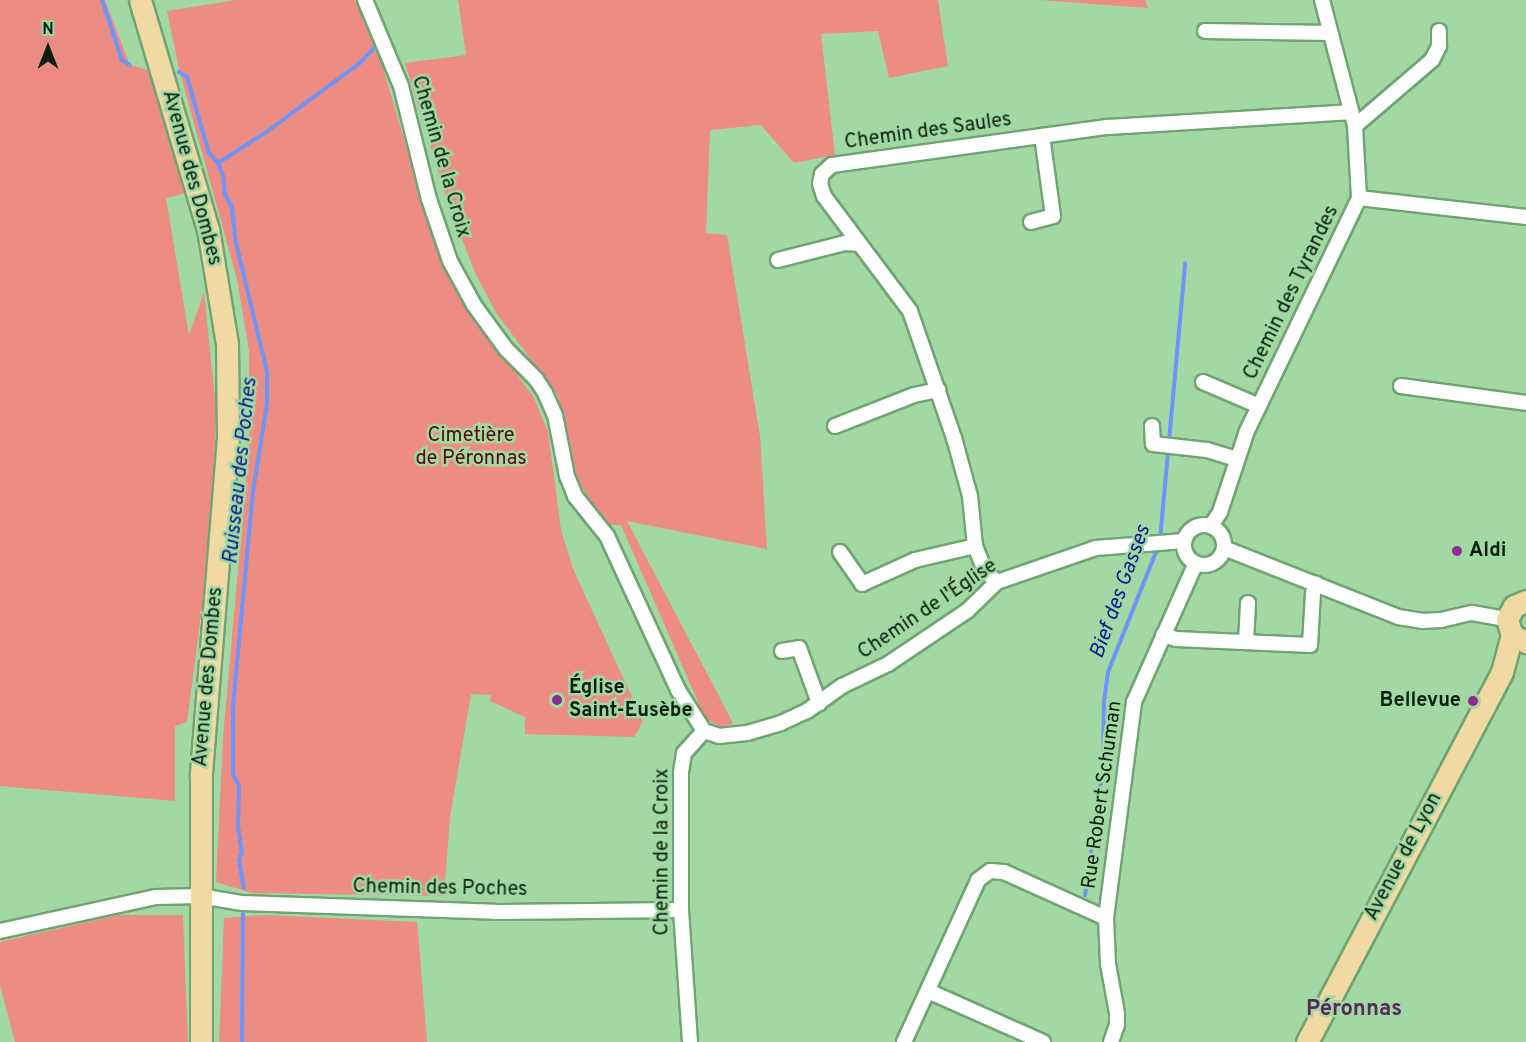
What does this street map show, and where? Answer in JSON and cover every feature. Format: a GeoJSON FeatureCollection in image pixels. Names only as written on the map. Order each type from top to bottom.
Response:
{"type":"FeatureCollection","features":[{"type":"Feature","properties":{"kind":"main road","name":"Avenue des Dombes"},"geometry":{"type":"LineString","coordinates":[[140,0],[208,229],[227,344],[228,437],[201,776],[201,1042]]}},
{"type":"Feature","properties":{"kind":"main road","name":"Avenue de Lyon"},"geometry":{"type":"LineString","coordinates":[[1307,1042],[1502,672],[1515,657],[1517,634],[1514,606],[1526,601]]}},
{"type":"Feature","properties":{"kind":"street","name":"Chemin de la Croix"},"geometry":{"type":"LineString","coordinates":[[365,0],[401,86],[429,199],[450,261],[474,305],[506,349],[546,393],[555,415],[567,476],[575,496],[607,536],[678,690],[704,731],[684,753],[681,773],[681,910],[690,1042]]}},
{"type":"Feature","properties":{"kind":"street"},"geometry":{"type":"LineString","coordinates":[[1322,0],[1353,119],[1359,198]]}},
{"type":"Feature","properties":{"kind":"street"},"geometry":{"type":"LineString","coordinates":[[1205,31],[1330,33]]}},
{"type":"Feature","properties":{"kind":"street"},"geometry":{"type":"LineString","coordinates":[[1353,119],[1432,60],[1439,46],[1439,31]]}},
{"type":"Feature","properties":{"kind":"street","name":"Chemin des Saules"},"geometry":{"type":"LineString","coordinates":[[997,582],[985,571],[975,546],[970,496],[938,390],[910,311],[824,196],[820,184],[822,174],[832,165],[1107,127],[1353,119]]}},
{"type":"Feature","properties":{"kind":"street"},"geometry":{"type":"LineString","coordinates":[[1031,222],[1053,216],[1042,136]]}},
{"type":"Feature","properties":{"kind":"street","name":"Chemin des Tyrandes"},"geometry":{"type":"LineString","coordinates":[[1212,526],[1220,512],[1237,459],[1259,406],[1359,198],[1526,217]]}},
{"type":"Feature","properties":{"kind":"street"},"geometry":{"type":"LineString","coordinates":[[778,260],[845,243],[860,244]]}},
{"type":"Feature","properties":{"kind":"street"},"geometry":{"type":"LineString","coordinates":[[1203,382],[1259,406]]}},
{"type":"Feature","properties":{"kind":"street"},"geometry":{"type":"LineString","coordinates":[[1401,386],[1526,403]]}},
{"type":"Feature","properties":{"kind":"street"},"geometry":{"type":"LineString","coordinates":[[835,426],[914,394],[938,390]]}},
{"type":"Feature","properties":{"kind":"street"},"geometry":{"type":"LineString","coordinates":[[1152,426],[1153,444],[1207,450],[1237,459]]}},
{"type":"Feature","properties":{"kind":"street"},"geometry":{"type":"LineString","coordinates":[[1212,526],[1221,535],[1224,548],[1214,562],[1196,563],[1186,555],[1184,542],[1194,527],[1212,526]]}},
{"type":"Feature","properties":{"kind":"street","name":"Chemin de l'Église"},"geometry":{"type":"LineString","coordinates":[[704,731],[719,736],[747,733],[781,723],[819,703],[842,686],[888,664],[967,611],[997,582],[1096,548],[1184,542]]}},
{"type":"Feature","properties":{"kind":"street"},"geometry":{"type":"LineString","coordinates":[[840,552],[862,584],[915,560],[975,546]]}},
{"type":"Feature","properties":{"kind":"street"},"geometry":{"type":"LineString","coordinates":[[1224,548],[1398,617],[1422,621],[1442,620],[1472,613],[1517,634]]}},
{"type":"Feature","properties":{"kind":"street","name":"Rue Robert Schuman"},"geometry":{"type":"LineString","coordinates":[[1111,1042],[1117,1025],[1117,1013],[1108,964],[1106,918],[1134,702],[1196,563]]}},
{"type":"Feature","properties":{"kind":"street"},"geometry":{"type":"LineString","coordinates":[[1162,635],[1310,645],[1313,593],[1316,583]]}},
{"type":"Feature","properties":{"kind":"street"},"geometry":{"type":"LineString","coordinates":[[1246,642],[1248,603]]}},
{"type":"Feature","properties":{"kind":"street"},"geometry":{"type":"LineString","coordinates":[[782,651],[799,648],[819,703]]}},
{"type":"Feature","properties":{"kind":"street"},"geometry":{"type":"LineString","coordinates":[[904,1042],[978,880],[990,871],[1004,872],[1106,918]]}},
{"type":"Feature","properties":{"kind":"street","name":"Chemin des Poches"},"geometry":{"type":"LineString","coordinates":[[0,931],[156,897],[200,896],[242,903],[495,912],[681,910]]}},
{"type":"Feature","properties":{"kind":"street"},"geometry":{"type":"LineString","coordinates":[[928,991],[1043,1042]]}},
{"type":"Feature","properties":{"kind":"green space"},"geometry":{"type":"Polygon","coordinates":[[[0,0],[105,0],[130,65],[148,70],[172,138],[186,193],[166,198],[189,335],[204,292],[216,409],[212,533],[187,722],[175,726],[175,801],[0,786],[0,0]]]}},
{"type":"Feature","properties":{"kind":"green space","name":"Cimetière de Péronnas"},"geometry":{"type":"Polygon","coordinates":[[[236,0],[355,0],[378,51],[425,210],[459,290],[482,328],[533,396],[548,431],[561,530],[573,569],[643,721],[634,737],[525,734],[525,717],[490,701],[491,695],[471,694],[450,817],[444,896],[252,893],[216,882],[223,738],[249,446],[249,351],[237,279],[179,69],[167,11],[236,0]]]}},
{"type":"Feature","properties":{"kind":"green space"},"geometry":{"type":"Polygon","coordinates":[[[458,0],[938,0],[948,66],[889,78],[878,31],[821,34],[835,155],[794,163],[761,125],[710,130],[706,233],[727,235],[760,436],[767,549],[627,521],[733,723],[722,728],[705,718],[621,525],[608,525],[581,486],[569,454],[568,436],[558,396],[497,314],[476,275],[446,197],[405,63],[466,55],[458,0]]]}},
{"type":"Feature","properties":{"kind":"green space"},"geometry":{"type":"Polygon","coordinates":[[[1040,0],[1145,0],[1148,8],[1040,0]]]}},
{"type":"Feature","properties":{"kind":"green space"},"geometry":{"type":"Polygon","coordinates":[[[118,915],[183,915],[188,1042],[15,1042],[0,985],[0,942],[118,915]]]}},
{"type":"Feature","properties":{"kind":"green space"},"geometry":{"type":"Polygon","coordinates":[[[263,915],[417,922],[427,1042],[219,1042],[224,918],[263,915]]]}},
{"type":"Feature","properties":{"kind":"waterway","name":"Ruisseau des Poches"},"geometry":{"type":"LineString","coordinates":[[102,0],[122,60],[130,65]]}},
{"type":"Feature","properties":{"kind":"waterway"},"geometry":{"type":"LineString","coordinates":[[218,163],[265,133],[360,63],[375,47]]}},
{"type":"Feature","properties":{"kind":"waterway","name":"Ruisseau des Poches"},"geometry":{"type":"LineString","coordinates":[[179,72],[187,77],[209,153],[218,163],[223,176],[225,195],[232,207],[236,243],[267,371],[267,404],[253,491],[233,706],[233,774],[239,786],[238,827],[242,852],[239,860],[244,888]]}},
{"type":"Feature","properties":{"kind":"waterway","name":"Bief des Gasses"},"geometry":{"type":"LineString","coordinates":[[1160,540],[1185,263]]}},
{"type":"Feature","properties":{"kind":"waterway","name":"Bief des Gasses"},"geometry":{"type":"LineString","coordinates":[[1085,895],[1103,769],[1104,701],[1108,672],[1158,547]]}},
{"type":"Feature","properties":{"kind":"waterway","name":"Ruisseau des Poches"},"geometry":{"type":"LineString","coordinates":[[242,1042],[243,914]]}},
{"type":"Feature","properties":{"kind":"place","name":"Aldi"},"geometry":{"type":"Point","coordinates":[1457,551]}},
{"type":"Feature","properties":{"kind":"place","name":"Église Saint-Eusèbe"},"geometry":{"type":"Point","coordinates":[557,700]}},
{"type":"Feature","properties":{"kind":"place","name":"Bellevue"},"geometry":{"type":"Point","coordinates":[1473,701]}},
{"type":"Feature","properties":{"kind":"district","name":"Péronnas"},"geometry":{"type":"Point","coordinates":[1354,1010]}}]}
